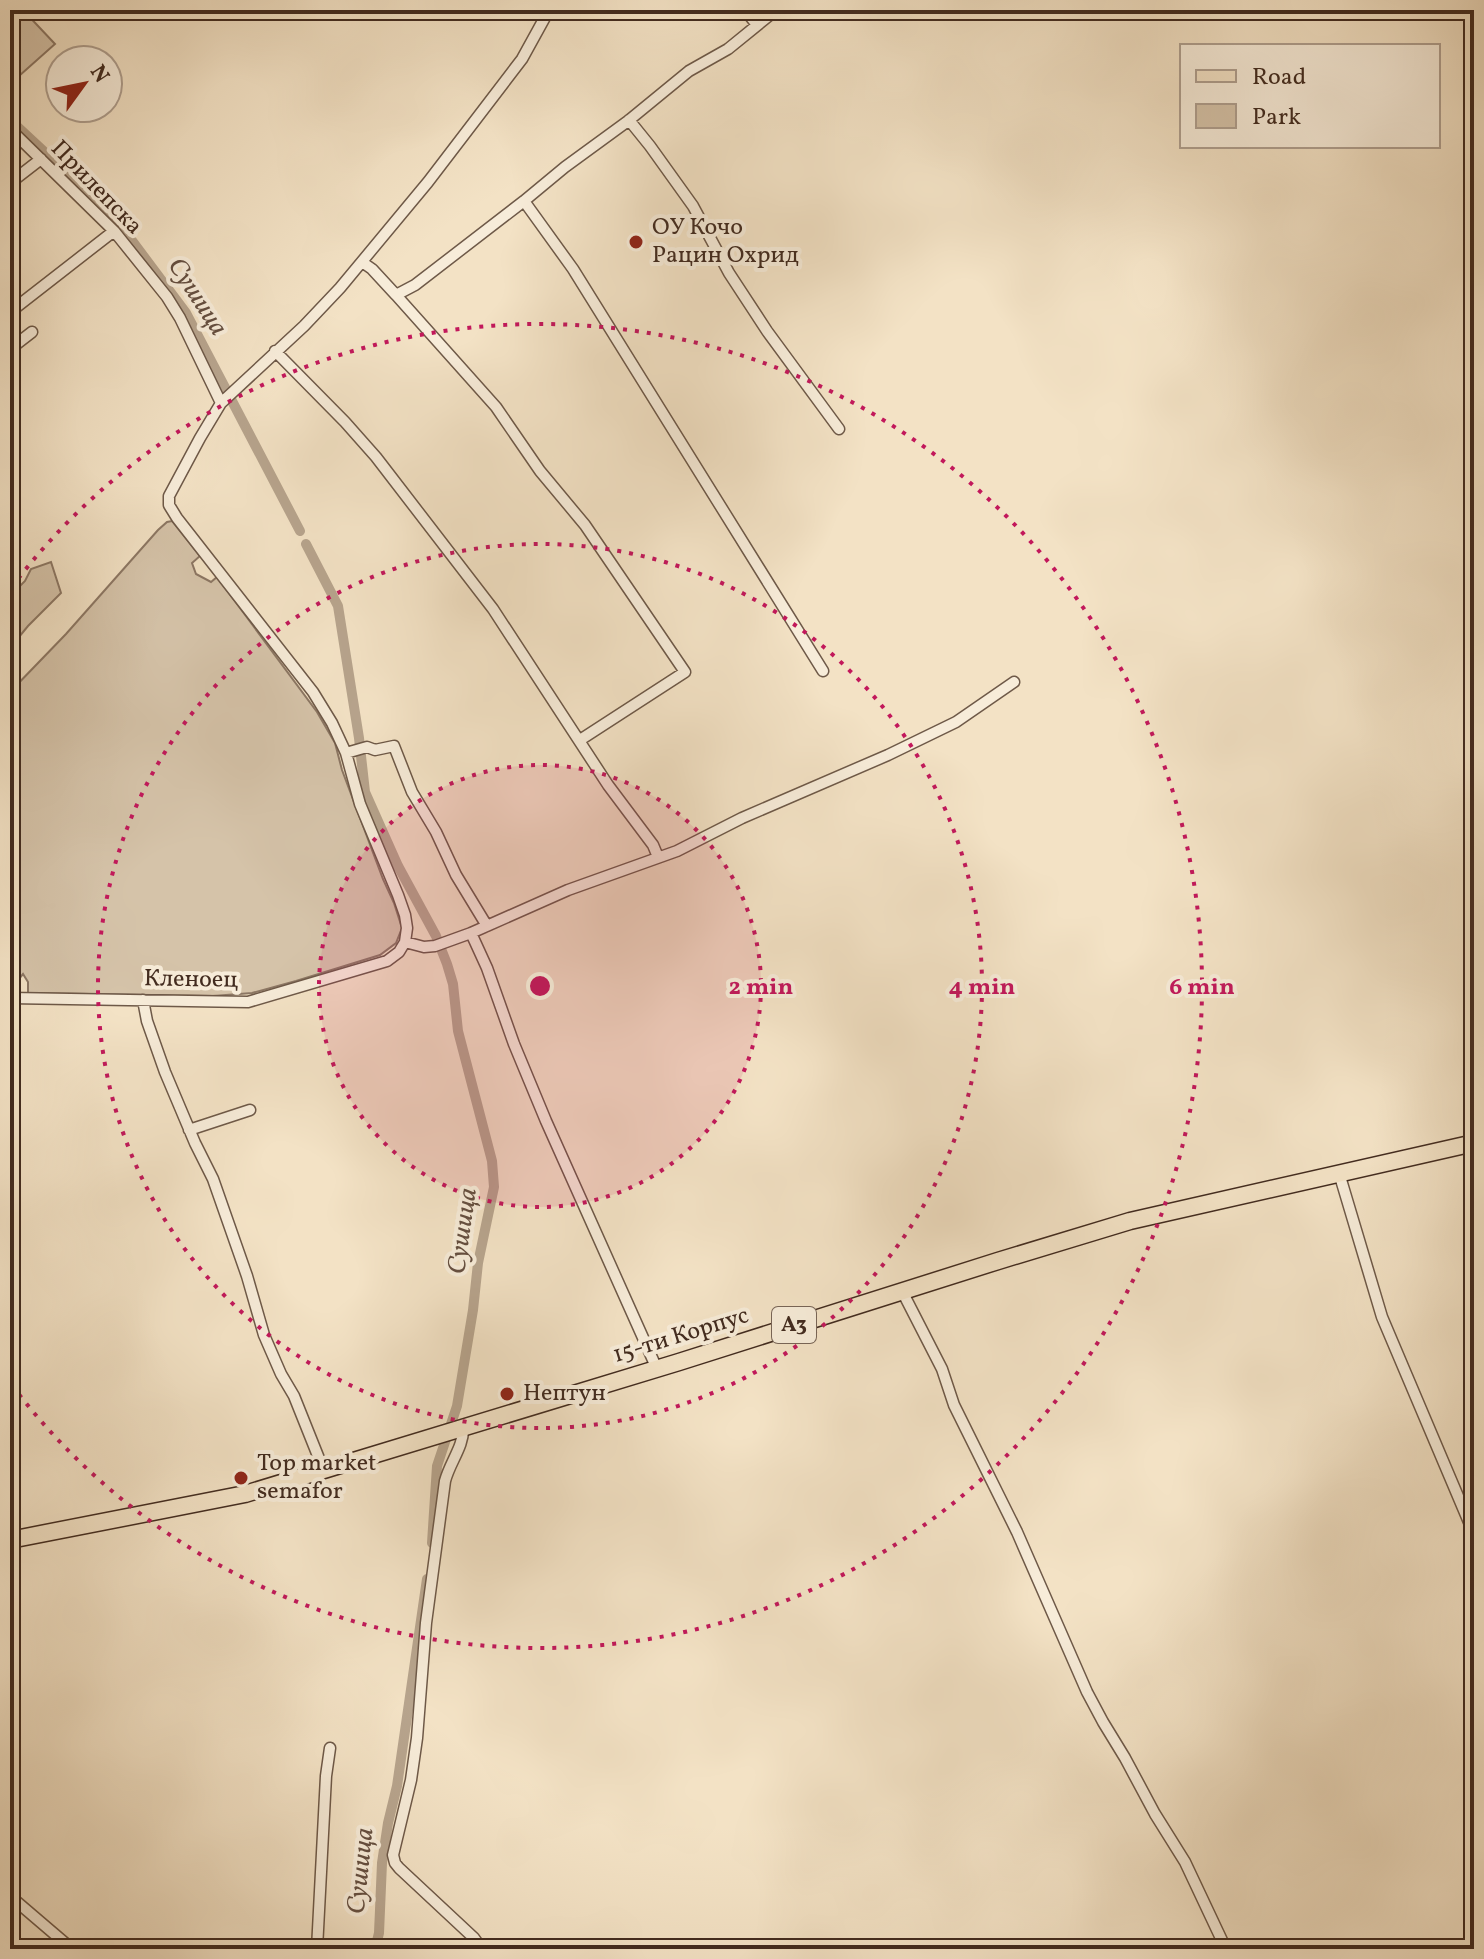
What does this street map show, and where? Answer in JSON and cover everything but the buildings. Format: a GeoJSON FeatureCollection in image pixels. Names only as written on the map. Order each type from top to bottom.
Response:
{"type":"FeatureCollection","features":[{"type":"Feature","properties":{"kind":"main road","name":"A3"},"geometry":{"type":"LineString","coordinates":[[1339,1173],[1474,1143]]}},
{"type":"Feature","properties":{"kind":"main road","name":"15-ти Корпус"},"geometry":{"type":"LineString","coordinates":[[10,1540],[245,1494],[1130,1221],[1339,1173]]}},
{"type":"Feature","properties":{"kind":"street"},"geometry":{"type":"LineString","coordinates":[[549,10],[522,59],[362,262],[304,326],[221,403],[169,496],[169,505],[177,518],[313,692],[332,723],[356,750],[360,804],[405,915],[405,942],[424,947],[435,946],[568,890],[677,851],[742,818],[956,722],[1014,682]]}},
{"type":"Feature","properties":{"kind":"street"},"geometry":{"type":"LineString","coordinates":[[745,10],[757,25]]}},
{"type":"Feature","properties":{"kind":"street"},"geometry":{"type":"LineString","coordinates":[[396,295],[415,285],[689,71],[719,55],[776,10]]}},
{"type":"Feature","properties":{"kind":"street"},"geometry":{"type":"LineString","coordinates":[[629,120],[693,206],[729,273],[839,429]]}},
{"type":"Feature","properties":{"kind":"street","name":"Прилепска"},"geometry":{"type":"LineString","coordinates":[[10,129],[114,231],[167,297],[221,403]]}},
{"type":"Feature","properties":{"kind":"street"},"geometry":{"type":"LineString","coordinates":[[10,183],[41,159]]}},
{"type":"Feature","properties":{"kind":"street"},"geometry":{"type":"LineString","coordinates":[[524,201],[573,269],[823,671]]}},
{"type":"Feature","properties":{"kind":"street"},"geometry":{"type":"LineString","coordinates":[[10,312],[114,231]]}},
{"type":"Feature","properties":{"kind":"street"},"geometry":{"type":"LineString","coordinates":[[362,262],[372,269],[496,407],[540,471],[585,525],[685,672],[580,740]]}},
{"type":"Feature","properties":{"kind":"street"},"geometry":{"type":"LineString","coordinates":[[10,349],[32,332]]}},
{"type":"Feature","properties":{"kind":"street"},"geometry":{"type":"LineString","coordinates":[[275,351],[345,422],[425,519],[493,609],[608,785],[653,845],[658,857]]}},
{"type":"Feature","properties":{"kind":"street"},"geometry":{"type":"LineString","coordinates":[[356,750],[394,746],[412,792],[487,926]]}},
{"type":"Feature","properties":{"kind":"street"},"geometry":{"type":"LineString","coordinates":[[471,933],[546,1121],[657,1369]]}},
{"type":"Feature","properties":{"kind":"street","name":"Кленоец"},"geometry":{"type":"LineString","coordinates":[[10,998],[248,1002],[387,961],[399,952],[405,942]]}},
{"type":"Feature","properties":{"kind":"street"},"geometry":{"type":"LineString","coordinates":[[143,1000],[147,1021],[189,1130],[213,1179],[264,1335],[294,1396],[324,1471]]}},
{"type":"Feature","properties":{"kind":"street"},"geometry":{"type":"LineString","coordinates":[[189,1130],[250,1110]]}},
{"type":"Feature","properties":{"kind":"street"},"geometry":{"type":"LineString","coordinates":[[1339,1173],[1382,1317],[1474,1534]]}},
{"type":"Feature","properties":{"kind":"street"},"geometry":{"type":"LineString","coordinates":[[902,1291],[942,1369],[954,1405],[1017,1532],[1087,1692],[1185,1862],[1226,1949]]}},
{"type":"Feature","properties":{"kind":"street"},"geometry":{"type":"LineString","coordinates":[[460,1429],[464,1438],[451,1461],[445,1481],[426,1623],[417,1738],[411,1780],[393,1855],[399,1868],[474,1938],[481,1949]]}},
{"type":"Feature","properties":{"kind":"street"},"geometry":{"type":"LineString","coordinates":[[317,1949],[330,1748]]}},
{"type":"Feature","properties":{"kind":"street"},"geometry":{"type":"LineString","coordinates":[[10,1896],[72,1949]]}},
{"type":"Feature","properties":{"kind":"street"},"geometry":{"type":"LineString","coordinates":[[54,1949],[58,1937]]}},
{"type":"Feature","properties":{"kind":"green space"},"geometry":{"type":"Polygon","coordinates":[[[10,10],[23,10],[55,44],[44,44],[44,54],[10,84],[10,10]]]}},
{"type":"Feature","properties":{"kind":"green space"},"geometry":{"type":"Polygon","coordinates":[[[172,521],[200,556],[192,563],[196,574],[211,582],[217,577],[317,712],[335,743],[342,770],[402,928],[396,943],[380,955],[252,993],[213,996],[28,993],[28,982],[23,974],[16,991],[10,991],[10,692],[158,530],[172,521]]]}},
{"type":"Feature","properties":{"kind":"green space"},"geometry":{"type":"Polygon","coordinates":[[[51,562],[61,593],[10,648],[10,596],[25,581],[31,569],[51,562]]]}},
{"type":"Feature","properties":{"kind":"waterway","name":"Сушица"},"geometry":{"type":"LineString","coordinates":[[10,120],[62,165],[118,222],[186,313],[300,531]]}},
{"type":"Feature","properties":{"kind":"waterway","name":"Сушица"},"geometry":{"type":"LineString","coordinates":[[306,544],[338,606],[365,792],[447,964],[453,984],[458,1031],[492,1161],[494,1187],[478,1263],[457,1406],[437,1466],[432,1543]]}},
{"type":"Feature","properties":{"kind":"waterway","name":"Сушица"},"geometry":{"type":"LineString","coordinates":[[375,1949],[379,1933],[382,1863],[397,1786],[427,1579]]}},
{"type":"Feature","properties":{"kind":"place","name":"ОУ Кочо Рацин Охрид"},"geometry":{"type":"Point","coordinates":[636,242]}},
{"type":"Feature","properties":{"kind":"place","name":"Нептун"},"geometry":{"type":"Point","coordinates":[507,1394]}},
{"type":"Feature","properties":{"kind":"place","name":"Top market semafor"},"geometry":{"type":"Point","coordinates":[241,1478]}}]}
